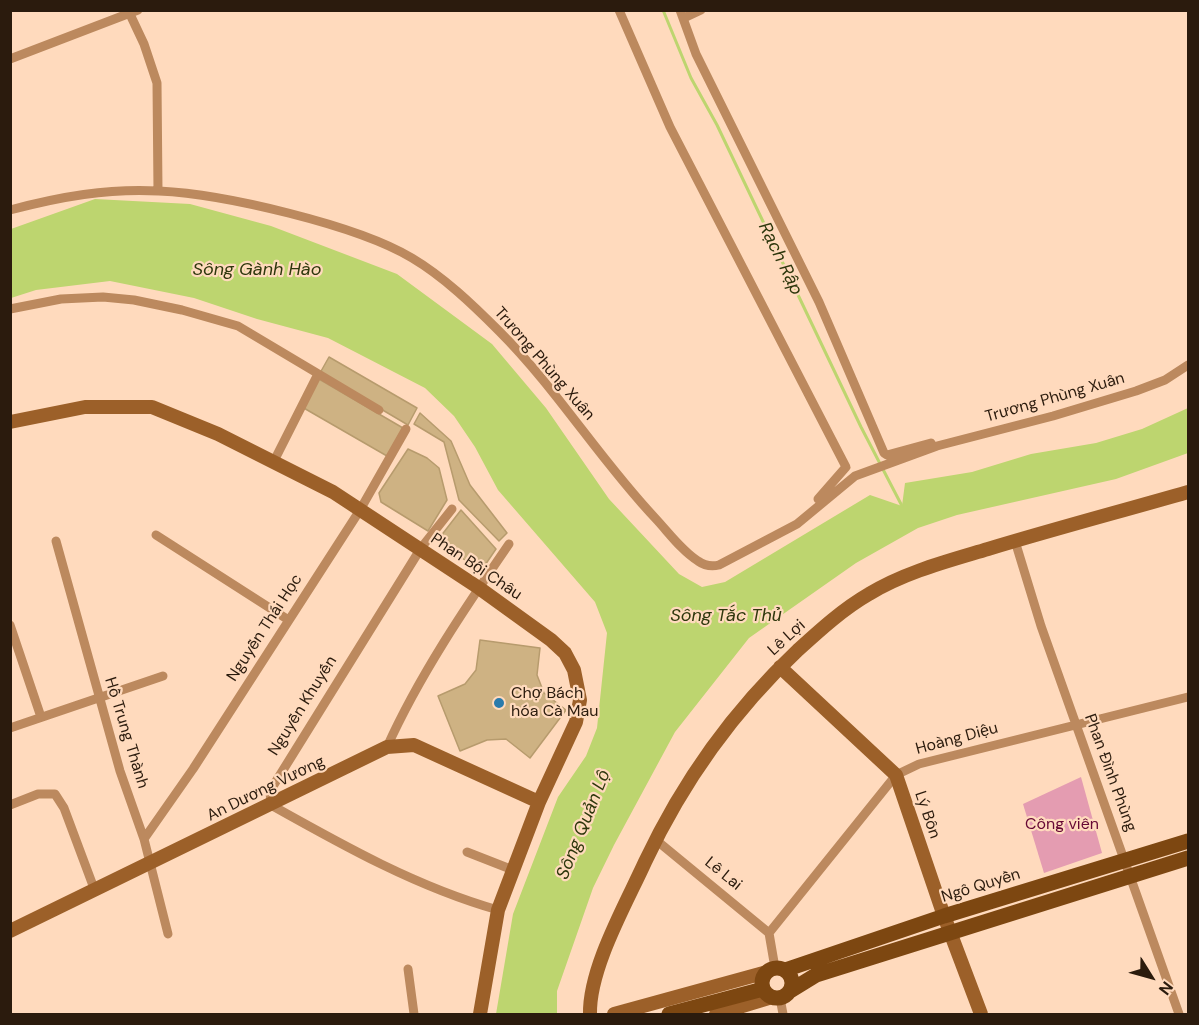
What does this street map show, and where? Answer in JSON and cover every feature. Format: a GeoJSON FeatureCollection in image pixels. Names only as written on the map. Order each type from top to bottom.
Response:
{"type":"FeatureCollection","features":[{"type":"Feature","properties":{"kind":"main road","name":"Ngô Quyền"},"geometry":{"type":"LineString","coordinates":[[669,1014],[776,994],[816,975],[950,931],[1128,868],[1188,841]]}},
{"type":"Feature","properties":{"kind":"main road","name":"Ngô Quyền"},"geometry":{"type":"LineString","coordinates":[[776,970],[944,916],[1128,868],[1188,858]]}},
{"type":"Feature","properties":{"kind":"main road"},"geometry":{"type":"LineString","coordinates":[[776,970],[792,982],[776,994],[763,979],[776,970]]}},
{"type":"Feature","properties":{"kind":"street"},"geometry":{"type":"LineString","coordinates":[[619,10],[675,137],[846,467],[845,471],[819,498],[811,512]]}},
{"type":"Feature","properties":{"kind":"street"},"geometry":{"type":"LineString","coordinates":[[701,10],[682,14],[696,54],[837,340],[884,453],[887,455],[927,443],[938,446]]}},
{"type":"Feature","properties":{"kind":"street"},"geometry":{"type":"LineString","coordinates":[[10,59],[132,12],[157,82],[158,191]]}},
{"type":"Feature","properties":{"kind":"street","name":"Trương Phùng Xuân"},"geometry":{"type":"LineString","coordinates":[[10,210],[82,194],[158,191],[233,202],[302,218],[378,242],[412,258],[450,286],[500,332],[631,493],[690,554],[706,565],[719,565],[797,524],[855,476],[938,446],[1100,403],[1165,380],[1188,365]]}},
{"type":"Feature","properties":{"kind":"street"},"geometry":{"type":"LineString","coordinates":[[10,309],[61,298],[103,297],[134,300],[182,310],[238,326],[379,410]]}},
{"type":"Feature","properties":{"kind":"street"},"geometry":{"type":"LineString","coordinates":[[274,461],[318,374]]}},
{"type":"Feature","properties":{"kind":"street","name":"Phan Bội Châu"},"geometry":{"type":"LineString","coordinates":[[10,422],[85,407],[152,407],[274,461],[333,492],[479,588],[552,640],[565,653],[574,670],[579,700],[576,722],[539,802],[498,910],[480,1014]]}},
{"type":"Feature","properties":{"kind":"street","name":"Nguyễn Thái Học"},"geometry":{"type":"LineString","coordinates":[[144,839],[193,769],[360,510],[406,429]]}},
{"type":"Feature","properties":{"kind":"street","name":"Lê Lợi"},"geometry":{"type":"LineString","coordinates":[[590,1014],[602,958],[656,840],[714,742],[751,696],[821,630],[869,594],[913,574],[1015,541],[1188,492]]}},
{"type":"Feature","properties":{"kind":"street","name":"Nguyễn Khuyến"},"geometry":{"type":"LineString","coordinates":[[272,805],[270,791],[273,782],[421,548],[452,509]]}},
{"type":"Feature","properties":{"kind":"street"},"geometry":{"type":"LineString","coordinates":[[156,535],[288,619]]}},
{"type":"Feature","properties":{"kind":"street","name":"Hồ Trung Thành"},"geometry":{"type":"LineString","coordinates":[[56,541],[120,771],[144,839],[168,934]]}},
{"type":"Feature","properties":{"kind":"street","name":"Phan Đình Phùng"},"geometry":{"type":"LineString","coordinates":[[1015,541],[1076,723],[1179,1014]]}},
{"type":"Feature","properties":{"kind":"street"},"geometry":{"type":"LineString","coordinates":[[387,747],[400,720],[479,588],[509,544]]}},
{"type":"Feature","properties":{"kind":"street"},"geometry":{"type":"LineString","coordinates":[[10,625],[41,717]]}},
{"type":"Feature","properties":{"kind":"street","name":"Lý Bôn"},"geometry":{"type":"LineString","coordinates":[[780,667],[896,776],[944,916],[981,1014]]}},
{"type":"Feature","properties":{"kind":"street"},"geometry":{"type":"LineString","coordinates":[[10,728],[163,676]]}},
{"type":"Feature","properties":{"kind":"street","name":"Hoàng Diệu"},"geometry":{"type":"LineString","coordinates":[[770,933],[896,776],[919,764],[1076,723],[1188,697]]}},
{"type":"Feature","properties":{"kind":"street","name":"An Dương Vương"},"geometry":{"type":"LineString","coordinates":[[10,931],[150,865],[387,747],[414,745],[539,802]]}},
{"type":"Feature","properties":{"kind":"street"},"geometry":{"type":"LineString","coordinates":[[10,805],[38,794],[55,794],[64,808],[95,891]]}},
{"type":"Feature","properties":{"kind":"street"},"geometry":{"type":"LineString","coordinates":[[272,805],[335,841],[412,879],[498,910]]}},
{"type":"Feature","properties":{"kind":"street","name":"Lê Lai"},"geometry":{"type":"LineString","coordinates":[[656,840],[770,933]]}},
{"type":"Feature","properties":{"kind":"street"},"geometry":{"type":"LineString","coordinates":[[467,852],[513,870]]}},
{"type":"Feature","properties":{"kind":"street"},"geometry":{"type":"LineString","coordinates":[[614,1014],[776,970],[770,933]]}},
{"type":"Feature","properties":{"kind":"street"},"geometry":{"type":"LineString","coordinates":[[408,969],[414,1014]]}},
{"type":"Feature","properties":{"kind":"street"},"geometry":{"type":"LineString","coordinates":[[716,1014],[776,994],[783,1014]]}},
{"type":"Feature","properties":{"kind":"green space","name":"Công viên"},"geometry":{"type":"Polygon","coordinates":[[[1081,777],[1102,853],[1044,873],[1023,804],[1081,777]]]}},
{"type":"Feature","properties":{"kind":"water"},"geometry":{"type":"Polygon","coordinates":[[[95,199],[190,204],[271,226],[397,274],[492,344],[546,408],[609,499],[679,574],[702,587],[725,582],[870,495],[902,506],[905,483],[972,472],[1031,454],[1096,443],[1142,429],[1188,408],[1188,453],[1116,479],[957,515],[918,528],[856,563],[749,638],[675,732],[614,845],[593,888],[557,991],[557,1014],[496,1014],[513,914],[558,797],[586,756],[597,728],[607,633],[595,602],[498,490],[475,447],[454,416],[425,388],[328,338],[257,319],[194,298],[110,281],[36,290],[11,298],[11,229],[95,199]]]}},
{"type":"Feature","properties":{"kind":"building"},"geometry":{"type":"Polygon","coordinates":[[[329,357],[417,408],[408,425],[320,373],[329,357]]]}},
{"type":"Feature","properties":{"kind":"building"},"geometry":{"type":"Polygon","coordinates":[[[319,379],[403,428],[387,456],[302,407],[319,379]]]}},
{"type":"Feature","properties":{"kind":"building"},"geometry":{"type":"Polygon","coordinates":[[[420,413],[451,441],[470,485],[507,533],[499,541],[459,500],[444,442],[414,424],[420,413]]]}},
{"type":"Feature","properties":{"kind":"building"},"geometry":{"type":"Polygon","coordinates":[[[408,449],[427,458],[439,468],[447,500],[428,531],[381,502],[379,493],[408,449]]]}},
{"type":"Feature","properties":{"kind":"building"},"geometry":{"type":"Polygon","coordinates":[[[461,510],[496,549],[481,571],[437,541],[461,510]]]}},
{"type":"Feature","properties":{"kind":"building","name":"Chợ Bách hóa Cà Mau"},"geometry":{"type":"Polygon","coordinates":[[[480,640],[540,648],[537,675],[544,693],[566,710],[530,758],[506,739],[487,740],[460,751],[438,696],[465,684],[476,670],[480,640]]]}},
{"type":"Feature","properties":{"kind":"waterway","name":"Rạch Rập"},"geometry":{"type":"LineString","coordinates":[[663,10],[691,78],[717,125],[861,427],[902,506]]}},
{"type":"Feature","properties":{"kind":"place","name":"Chợ Bách hóa Cà Mau"},"geometry":{"type":"Point","coordinates":[499,703]}},
{"type":"Feature","properties":{"kind":"water label","name":"Sông Gành Hào"},"geometry":{"type":"Point","coordinates":[257,270]}},
{"type":"Feature","properties":{"kind":"water label","name":"Sông Tắc Thủ"},"geometry":{"type":"Point","coordinates":[726,616]}},
{"type":"Feature","properties":{"kind":"water label","name":"Sông Quản Lộ"},"geometry":{"type":"Point","coordinates":[584,825]}}]}
